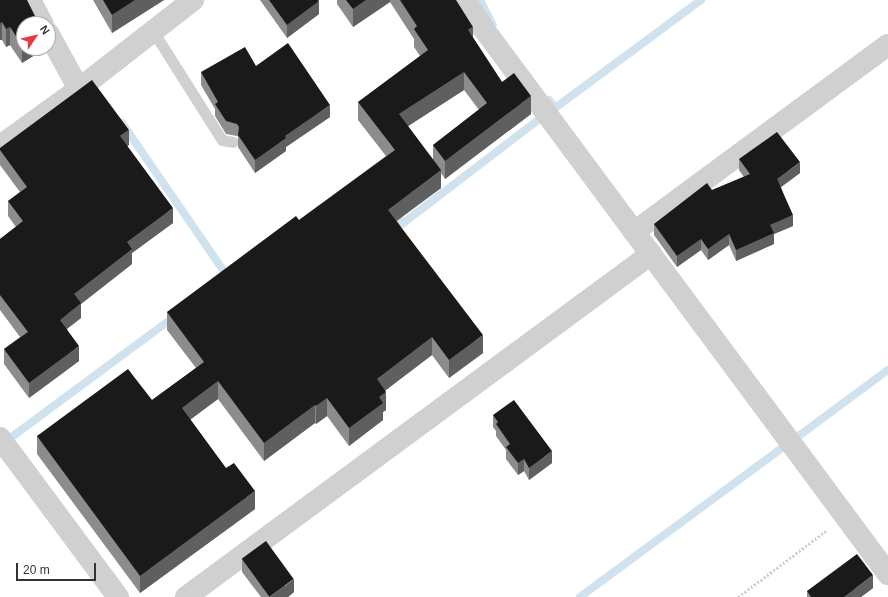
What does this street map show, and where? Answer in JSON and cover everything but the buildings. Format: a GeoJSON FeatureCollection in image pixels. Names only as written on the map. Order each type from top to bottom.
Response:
{"type":"FeatureCollection","features":[{"type":"Feature","properties":{"kind":"street"},"geometry":{"type":"LineString","coordinates":[[30,0],[39,16]]}},
{"type":"Feature","properties":{"kind":"street"},"geometry":{"type":"LineString","coordinates":[[0,146],[79,89],[193,0]]}},
{"type":"Feature","properties":{"kind":"street"},"geometry":{"type":"LineString","coordinates":[[465,0],[483,28],[888,574]]}},
{"type":"Feature","properties":{"kind":"street"},"geometry":{"type":"LineString","coordinates":[[634,232],[888,45]]}},
{"type":"Feature","properties":{"kind":"street"},"geometry":{"type":"LineString","coordinates":[[56,47],[79,89]]}},
{"type":"Feature","properties":{"kind":"street"},"geometry":{"type":"LineString","coordinates":[[186,597],[651,254]]}},
{"type":"Feature","properties":{"kind":"street"},"geometry":{"type":"LineString","coordinates":[[0,438],[118,597]]}},
{"type":"Feature","properties":{"kind":"lane"},"geometry":{"type":"LineString","coordinates":[[153,31],[222,140],[233,142]]}},
{"type":"Feature","properties":{"kind":"path"},"geometry":{"type":"LineString","coordinates":[[738,597],[845,517]]}},
{"type":"Feature","properties":{"kind":"waterway"},"geometry":{"type":"LineString","coordinates":[[480,0],[493,25]]}},
{"type":"Feature","properties":{"kind":"waterway"},"geometry":{"type":"LineString","coordinates":[[549,100],[555,108],[701,0]]}},
{"type":"Feature","properties":{"kind":"waterway"},"geometry":{"type":"LineString","coordinates":[[393,211],[402,224],[538,120]]}},
{"type":"Feature","properties":{"kind":"waterway"},"geometry":{"type":"LineString","coordinates":[[122,123],[228,277]]}},
{"type":"Feature","properties":{"kind":"waterway"},"geometry":{"type":"LineString","coordinates":[[13,436],[175,316]]}},
{"type":"Feature","properties":{"kind":"waterway"},"geometry":{"type":"LineString","coordinates":[[800,435],[888,370]]}},
{"type":"Feature","properties":{"kind":"waterway"},"geometry":{"type":"LineString","coordinates":[[580,597],[782,448]]}}]}
